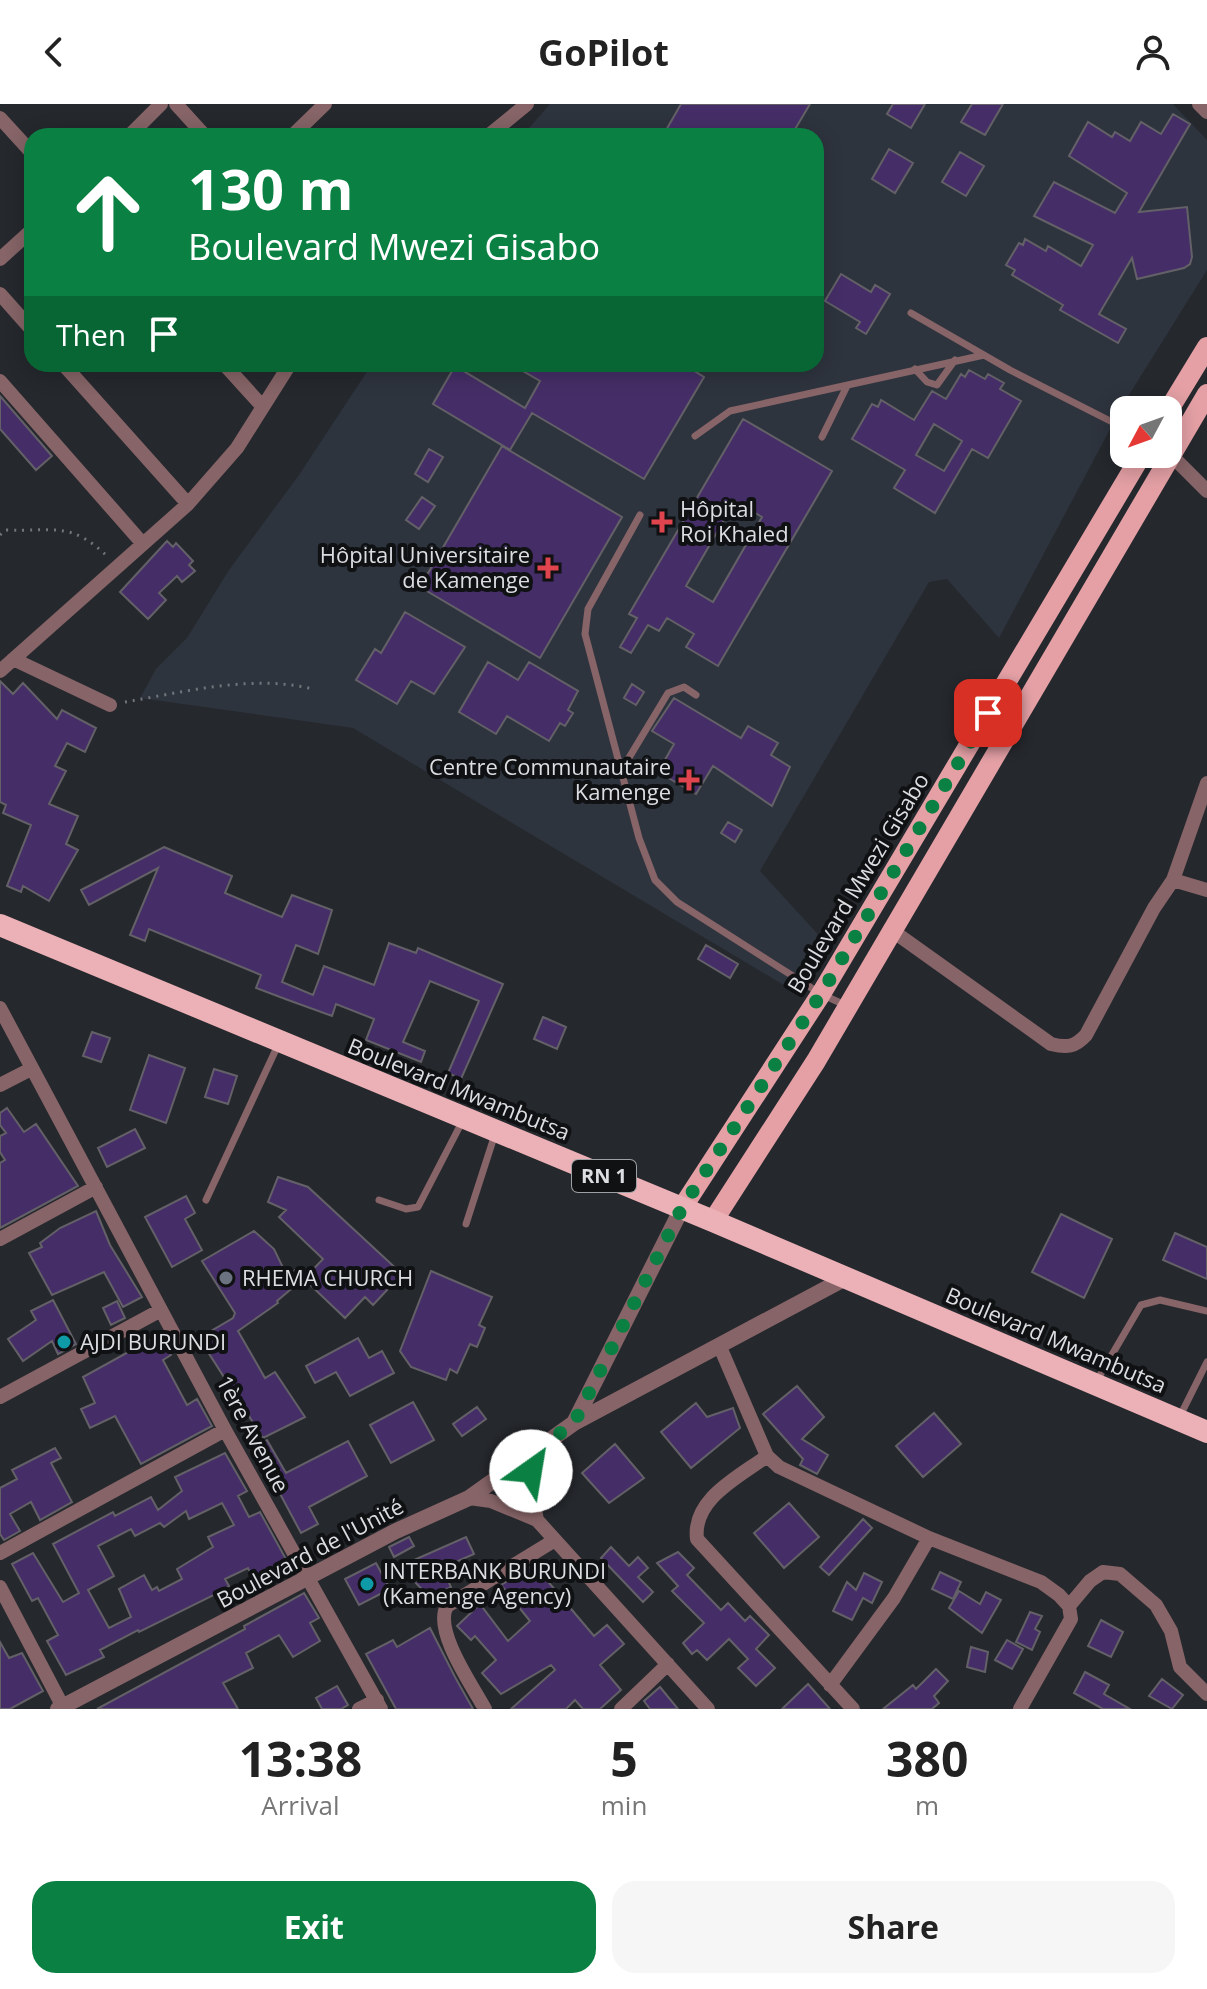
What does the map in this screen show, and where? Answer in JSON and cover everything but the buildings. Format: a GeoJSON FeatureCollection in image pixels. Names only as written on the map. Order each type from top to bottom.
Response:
{"type":"FeatureCollection","features":[{"type":"Feature","properties":{"kind":"highway","name":"Boulevard Mwambutsa"},"geometry":{"type":"LineString","coordinates":[[0,925],[713,1221],[1207,1432]]}},
{"type":"Feature","properties":{"kind":"main road"},"geometry":{"type":"LineString","coordinates":[[1177,396],[1207,347]]}},
{"type":"Feature","properties":{"kind":"main road"},"geometry":{"type":"LineString","coordinates":[[1182,433],[1207,394]]}},
{"type":"Feature","properties":{"kind":"main road","name":"Boulevard Mwezi Gisabo"},"geometry":{"type":"LineString","coordinates":[[682,1208],[821,994],[1134,468]]}},
{"type":"Feature","properties":{"kind":"main road"},"geometry":{"type":"LineString","coordinates":[[713,1221],[848,1006],[890,929],[1042,676],[1161,468]]}},
{"type":"Feature","properties":{"kind":"main road"},"geometry":{"type":"LineString","coordinates":[[1018,662],[1042,676]]}},
{"type":"Feature","properties":{"kind":"street"},"geometry":{"type":"LineString","coordinates":[[137,128],[161,104]]}},
{"type":"Feature","properties":{"kind":"street"},"geometry":{"type":"LineString","coordinates":[[176,104],[198,128]]}},
{"type":"Feature","properties":{"kind":"street"},"geometry":{"type":"LineString","coordinates":[[300,128],[325,104]]}},
{"type":"Feature","properties":{"kind":"street"},"geometry":{"type":"LineString","coordinates":[[498,128],[527,104]]}},
{"type":"Feature","properties":{"kind":"street"},"geometry":{"type":"LineString","coordinates":[[1199,104],[1207,112]]}},
{"type":"Feature","properties":{"kind":"street"},"geometry":{"type":"LineString","coordinates":[[0,118],[24,144]]}},
{"type":"Feature","properties":{"kind":"street"},"geometry":{"type":"LineString","coordinates":[[0,259],[24,237]]}},
{"type":"Feature","properties":{"kind":"street"},"geometry":{"type":"LineString","coordinates":[[0,294],[24,321]]}},
{"type":"Feature","properties":{"kind":"street"},"geometry":{"type":"LineString","coordinates":[[70,372],[188,504]]}},
{"type":"Feature","properties":{"kind":"street"},"geometry":{"type":"LineString","coordinates":[[231,372],[263,407]]}},
{"type":"Feature","properties":{"kind":"street"},"geometry":{"type":"LineString","coordinates":[[0,671],[188,504],[237,448],[285,372]]}},
{"type":"Feature","properties":{"kind":"street"},"geometry":{"type":"LineString","coordinates":[[0,381],[143,544]]}},
{"type":"Feature","properties":{"kind":"street"},"geometry":{"type":"LineString","coordinates":[[1182,465],[1207,491]]}},
{"type":"Feature","properties":{"kind":"street"},"geometry":{"type":"LineString","coordinates":[[13,659],[110,705]]}},
{"type":"Feature","properties":{"kind":"street"},"geometry":{"type":"LineString","coordinates":[[890,929],[1051,1044],[1064,1048],[1077,1045],[1086,1035],[1154,908],[1173,880],[1207,783]]}},
{"type":"Feature","properties":{"kind":"street"},"geometry":{"type":"LineString","coordinates":[[1173,880],[1207,890]]}},
{"type":"Feature","properties":{"kind":"street","name":"1ère Avenue"},"geometry":{"type":"LineString","coordinates":[[0,1008],[307,1581],[379,1704]]}},
{"type":"Feature","properties":{"kind":"street"},"geometry":{"type":"LineString","coordinates":[[0,1085],[31,1069]]}},
{"type":"Feature","properties":{"kind":"street"},"geometry":{"type":"LineString","coordinates":[[0,1239],[96,1187]]}},
{"type":"Feature","properties":{"kind":"street","name":"Boulevard de l'Unité"},"geometry":{"type":"LineString","coordinates":[[574,1423],[682,1208]]}},
{"type":"Feature","properties":{"kind":"street","name":"Boulevard de l'Unité"},"geometry":{"type":"LineString","coordinates":[[62,1708],[307,1581],[396,1531],[469,1498],[574,1423],[844,1279]]}},
{"type":"Feature","properties":{"kind":"street"},"geometry":{"type":"LineString","coordinates":[[0,1397],[161,1310]]}},
{"type":"Feature","properties":{"kind":"street"},"geometry":{"type":"LineString","coordinates":[[720,1347],[767,1456],[791,1473],[929,1538],[1041,1582],[1069,1606],[1071,1619],[1023,1705],[1040,1709]]}},
{"type":"Feature","properties":{"kind":"street"},"geometry":{"type":"LineString","coordinates":[[0,1553],[225,1430]]}},
{"type":"Feature","properties":{"kind":"street"},"geometry":{"type":"LineString","coordinates":[[537,1520],[530,1484],[538,1449]]}},
{"type":"Feature","properties":{"kind":"street"},"geometry":{"type":"LineString","coordinates":[[767,1456],[713,1496],[695,1526],[697,1539],[853,1709]]}},
{"type":"Feature","properties":{"kind":"street"},"geometry":{"type":"LineString","coordinates":[[469,1498],[491,1501],[537,1520],[708,1709]]}},
{"type":"Feature","properties":{"kind":"street"},"geometry":{"type":"LineString","coordinates":[[830,1685],[894,1598],[929,1538]]}},
{"type":"Feature","properties":{"kind":"street"},"geometry":{"type":"LineString","coordinates":[[485,1709],[446,1636],[443,1613],[447,1606],[555,1540]]}},
{"type":"Feature","properties":{"kind":"street"},"geometry":{"type":"LineString","coordinates":[[1069,1606],[1090,1581],[1103,1572],[1120,1574],[1137,1586],[1166,1618],[1180,1667],[1207,1694]]}},
{"type":"Feature","properties":{"kind":"street"},"geometry":{"type":"LineString","coordinates":[[0,1587],[62,1708]]}},
{"type":"Feature","properties":{"kind":"street"},"geometry":{"type":"LineString","coordinates":[[621,1709],[668,1664]]}},
{"type":"Feature","properties":{"kind":"street"},"geometry":{"type":"LineString","coordinates":[[359,1709],[379,1704]]}},
{"type":"Feature","properties":{"kind":"lane"},"geometry":{"type":"LineString","coordinates":[[911,313],[1110,421]]}},
{"type":"Feature","properties":{"kind":"lane"},"geometry":{"type":"LineString","coordinates":[[695,436],[730,411],[846,388],[915,369],[984,355]]}},
{"type":"Feature","properties":{"kind":"lane"},"geometry":{"type":"LineString","coordinates":[[915,369],[927,382],[937,385],[955,360]]}},
{"type":"Feature","properties":{"kind":"lane"},"geometry":{"type":"LineString","coordinates":[[822,437],[846,388]]}},
{"type":"Feature","properties":{"kind":"lane"},"geometry":{"type":"LineString","coordinates":[[640,515],[585,621],[648,868],[677,902],[821,994],[848,1006]]}},
{"type":"Feature","properties":{"kind":"lane"},"geometry":{"type":"LineString","coordinates":[[621,771],[668,693],[684,687],[696,695]]}},
{"type":"Feature","properties":{"kind":"lane"},"geometry":{"type":"LineString","coordinates":[[206,1200],[279,1043]]}},
{"type":"Feature","properties":{"kind":"lane"},"geometry":{"type":"LineString","coordinates":[[379,1200],[406,1209],[418,1207],[464,1118]]}},
{"type":"Feature","properties":{"kind":"lane"},"geometry":{"type":"LineString","coordinates":[[466,1224],[496,1132]]}},
{"type":"Feature","properties":{"kind":"lane"},"geometry":{"type":"LineString","coordinates":[[1095,1385],[1141,1305],[1160,1300],[1207,1311]]}},
{"type":"Feature","properties":{"kind":"lane"},"geometry":{"type":"LineString","coordinates":[[1178,1420],[1207,1362]]}},
{"type":"Feature","properties":{"kind":"path"},"geometry":{"type":"LineString","coordinates":[[2,531],[68,530],[88,537],[118,566]]}},
{"type":"Feature","properties":{"kind":"path"},"geometry":{"type":"LineString","coordinates":[[110,705],[215,687],[292,684],[313,689]]}},
{"type":"Feature","properties":{"kind":"shaded area","name":"Hôpital Roi Khaled"},"geometry":{"type":"Polygon","coordinates":[[[550,104],[1173,104],[1207,140],[1207,270],[1128,396],[1110,396],[1110,429],[999,638],[947,579],[929,582],[760,871],[825,942],[787,987],[353,728],[140,698],[156,669],[187,638],[229,570],[299,475],[367,372],[824,372],[824,128],[529,128],[550,104]]]}},
{"type":"Feature","properties":{"kind":"place","name":"Hôpital Roi Khaled"},"geometry":{"type":"Point","coordinates":[662,522]}},
{"type":"Feature","properties":{"kind":"place","name":"Hôpital Universitaire de Kamenge"},"geometry":{"type":"Point","coordinates":[548,568]}},
{"type":"Feature","properties":{"kind":"place","name":"Centre Communautaire Kamenge"},"geometry":{"type":"Point","coordinates":[689,780]}},
{"type":"Feature","properties":{"kind":"place","name":"RHEMA CHURCH"},"geometry":{"type":"Point","coordinates":[226,1278]}},
{"type":"Feature","properties":{"kind":"place","name":"AJDI BURUNDI"},"geometry":{"type":"Point","coordinates":[64,1342]}},
{"type":"Feature","properties":{"kind":"place","name":"INTERBANK BURUNDI (Kamenge Agency)"},"geometry":{"type":"Point","coordinates":[367,1584]}},
{"type":"Feature","properties":{"kind":"route"},"geometry":{"type":"LineString","coordinates":[[531,1471],[538,1449],[574,1423],[682,1208],[821,994],[988,713]]}}]}
